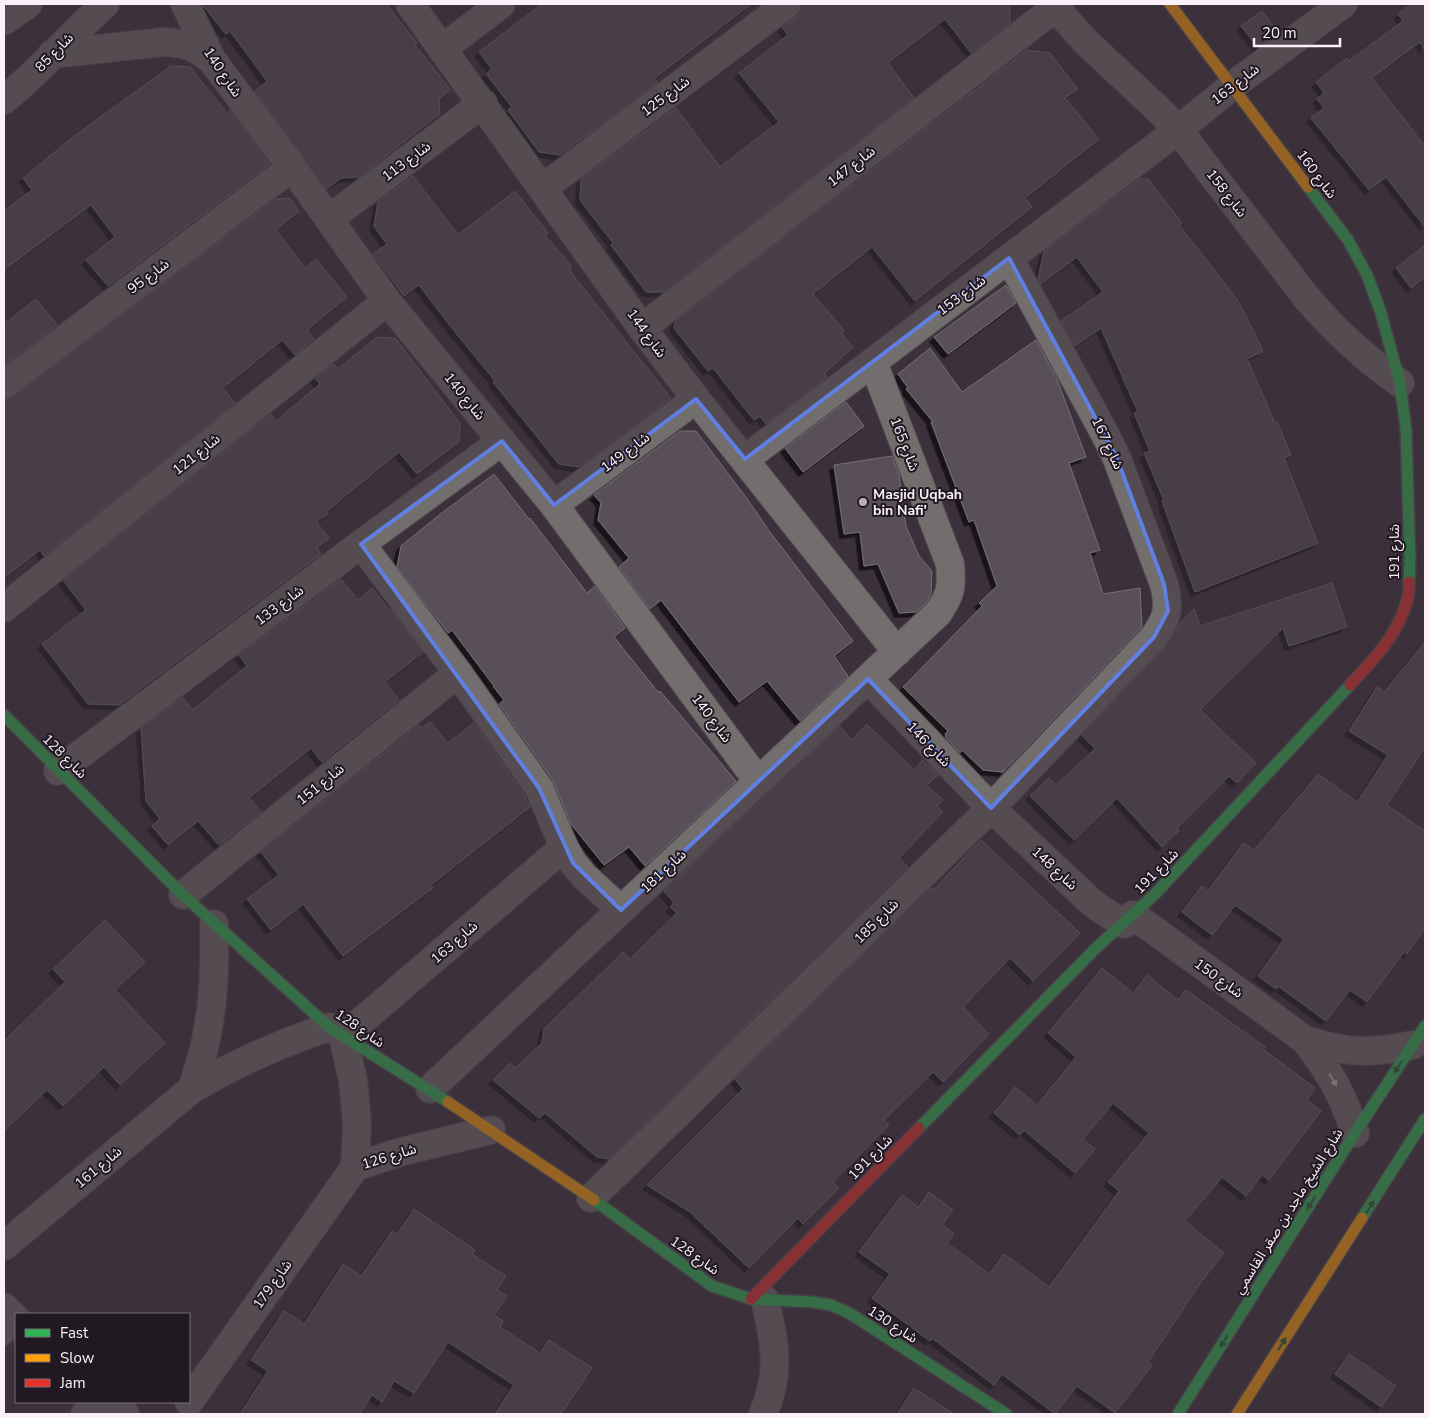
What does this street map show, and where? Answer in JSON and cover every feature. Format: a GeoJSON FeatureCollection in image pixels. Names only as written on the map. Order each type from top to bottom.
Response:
{"type":"FeatureCollection","features":[{"type":"Feature","properties":{"kind":"street"},"geometry":{"type":"LineString","coordinates":[[4,21],[28,4]]}},
{"type":"Feature","properties":{"kind":"street","name":"شارع 85"},"geometry":{"type":"LineString","coordinates":[[4,100],[105,4]]}},
{"type":"Feature","properties":{"kind":"street","name":"شارع 140"},"geometry":{"type":"LineString","coordinates":[[185,4],[212,60],[292,167],[387,301],[554,505],[758,781]]}},
{"type":"Feature","properties":{"kind":"street","name":"شارع 144"},"geometry":{"type":"LineString","coordinates":[[410,4],[483,103],[642,328],[897,652]]}},
{"type":"Feature","properties":{"kind":"street"},"geometry":{"type":"LineString","coordinates":[[442,49],[500,4]]}},
{"type":"Feature","properties":{"kind":"street","name":"شارع 125"},"geometry":{"type":"LineString","coordinates":[[543,188],[787,4]]}},
{"type":"Feature","properties":{"kind":"street","name":"شارع 160"},"geometry":{"type":"LineString","coordinates":[[1170,4],[1348,240],[1367,275],[1380,310],[1400,383]]}},
{"type":"Feature","properties":{"kind":"street","name":"شارع 163"},"geometry":{"type":"LineString","coordinates":[[1178,130],[1232,86],[1343,4]]}},
{"type":"Feature","properties":{"kind":"street","name":"شارع 158"},"geometry":{"type":"LineString","coordinates":[[1056,5],[1086,42],[1178,130],[1306,297],[1327,321],[1368,359],[1400,383]]}},
{"type":"Feature","properties":{"kind":"street","name":"شارع 147"},"geometry":{"type":"LineString","coordinates":[[642,328],[1056,5]]}},
{"type":"Feature","properties":{"kind":"street"},"geometry":{"type":"LineString","coordinates":[[52,54],[164,42],[182,43],[197,49],[212,60]]}},
{"type":"Feature","properties":{"kind":"street","name":"شارع 113"},"geometry":{"type":"LineString","coordinates":[[329,219],[483,103]]}},
{"type":"Feature","properties":{"kind":"street","name":"شارع 153"},"geometry":{"type":"LineString","coordinates":[[745,459],[1178,130]]}},
{"type":"Feature","properties":{"kind":"street","name":"شارع 95"},"geometry":{"type":"LineString","coordinates":[[4,386],[292,167]]}},
{"type":"Feature","properties":{"kind":"street","name":"شارع 167"},"geometry":{"type":"LineString","coordinates":[[1009,258],[1094,412],[1116,456],[1168,597],[1168,610],[1163,624],[1154,637]]}},
{"type":"Feature","properties":{"kind":"street","name":"شارع 121"},"geometry":{"type":"LineString","coordinates":[[4,608],[387,301]]}},
{"type":"Feature","properties":{"kind":"street","name":"شارع 165"},"geometry":{"type":"LineString","coordinates":[[873,362],[945,548],[950,564],[952,581],[949,597],[938,613],[897,652]]}},
{"type":"Feature","properties":{"kind":"street","name":"شارع 191"},"geometry":{"type":"LineString","coordinates":[[758,1300],[1096,948],[1162,887],[1376,657],[1396,629],[1408,600],[1410,560],[1406,430],[1400,383]]}},
{"type":"Feature","properties":{"kind":"street","name":"شارع 149"},"geometry":{"type":"LineString","coordinates":[[554,505],[696,399]]}},
{"type":"Feature","properties":{"kind":"street","name":"شارع 133"},"geometry":{"type":"LineString","coordinates":[[58,771],[502,441]]}},
{"type":"Feature","properties":{"kind":"street"},"geometry":{"type":"LineString","coordinates":[[361,544],[458,673],[539,788],[564,847],[573,863],[584,876],[621,910]]}},
{"type":"Feature","properties":{"kind":"street","name":"شارع 185"},"geometry":{"type":"LineString","coordinates":[[591,1198],[991,808],[1154,637]]}},
{"type":"Feature","properties":{"kind":"street","name":"شارع 181"},"geometry":{"type":"LineString","coordinates":[[430,1089],[897,652]]}},
{"type":"Feature","properties":{"kind":"street","name":"شارع 151"},"geometry":{"type":"LineString","coordinates":[[182,895],[458,673]]}},
{"type":"Feature","properties":{"kind":"street","name":"شارع 146"},"geometry":{"type":"LineString","coordinates":[[868,679],[991,808]]}},
{"type":"Feature","properties":{"kind":"street","name":"شارع 128"},"geometry":{"type":"LineString","coordinates":[[4,715],[182,895],[336,1032],[430,1089],[491,1130],[591,1198],[698,1278],[712,1286],[758,1300]]}},
{"type":"Feature","properties":{"kind":"street","name":"شارع 148"},"geometry":{"type":"LineString","coordinates":[[991,808],[1099,908],[1129,919]]}},
{"type":"Feature","properties":{"kind":"street","name":"شارع 163"},"geometry":{"type":"LineString","coordinates":[[336,1032],[564,847]]}},
{"type":"Feature","properties":{"kind":"street","name":"شارع 150"},"geometry":{"type":"LineString","coordinates":[[1129,919],[1305,1040],[1322,1061],[1336,1084],[1347,1108],[1355,1133]]}},
{"type":"Feature","properties":{"kind":"street"},"geometry":{"type":"LineString","coordinates":[[192,1089],[204,1049],[211,1008],[215,966],[214,924]]}},
{"type":"Feature","properties":{"kind":"street","name":"شارع 161"},"geometry":{"type":"LineString","coordinates":[[4,1246],[192,1089],[224,1070],[293,1038],[336,1032]]}},
{"type":"Feature","properties":{"kind":"street","name":"شارع 126"},"geometry":{"type":"LineString","coordinates":[[336,1032],[353,1080],[357,1123],[355,1167],[400,1152],[491,1130]]}},
{"type":"Feature","properties":{"kind":"street","name":"شارع 150"},"geometry":{"type":"LineString","coordinates":[[1305,1040],[1331,1048],[1358,1052],[1386,1050],[1419,1035]]}},
{"type":"Feature","properties":{"kind":"street","name":"شارع الشيخ ماجد بن صقر القاسمي"},"geometry":{"type":"LineString","coordinates":[[1178,1414],[1419,1035]]}},
{"type":"Feature","properties":{"kind":"street"},"geometry":{"type":"LineString","coordinates":[[1237,1414],[1425,1119]]}},
{"type":"Feature","properties":{"kind":"street","name":"شارع 179"},"geometry":{"type":"LineString","coordinates":[[190,1401],[355,1167]]}},
{"type":"Feature","properties":{"kind":"street"},"geometry":{"type":"LineString","coordinates":[[758,1300],[774,1335],[775,1370],[768,1403],[763,1414]]}},
{"type":"Feature","properties":{"kind":"street","name":"شارع 130"},"geometry":{"type":"LineString","coordinates":[[758,1300],[812,1302],[831,1305],[849,1313],[1006,1414]]}},
{"type":"Feature","properties":{"kind":"street"},"geometry":{"type":"LineString","coordinates":[[4,1307],[15,1318]]}},
{"type":"Feature","properties":{"kind":"street"},"geometry":{"type":"LineString","coordinates":[[85,1414],[92,1403]]}},
{"type":"Feature","properties":{"kind":"street"},"geometry":{"type":"LineString","coordinates":[[109,1403],[124,1414]]}},
{"type":"Feature","properties":{"kind":"street","name":"شارع 179"},"geometry":{"type":"LineString","coordinates":[[180,1414],[188,1403]]}},
{"type":"Feature","properties":{"kind":"lane"},"geometry":{"type":"LineString","coordinates":[[4,1336],[15,1326]]}},
{"type":"Feature","properties":{"kind":"highlighted area"},"geometry":{"type":"Polygon","coordinates":[[[1009,258],[1116,456],[1164,584],[1168,611],[1154,637],[991,808],[868,679],[621,910],[573,863],[539,788],[361,544],[502,441],[554,505],[696,399],[745,459],[1009,258]]]}},
{"type":"Feature","properties":{"kind":"building"},"geometry":{"type":"Polygon","coordinates":[[[202,4],[386,4],[417,43],[415,45],[451,90],[439,99],[440,114],[359,177],[341,178],[326,189],[255,91],[267,81],[230,31],[226,34],[202,4]]]}},
{"type":"Feature","properties":{"kind":"building"},"geometry":{"type":"Polygon","coordinates":[[[542,4],[751,4],[655,78],[657,83],[560,155],[539,152],[508,110],[512,107],[486,74],[492,69],[479,52],[542,4]]]}},
{"type":"Feature","properties":{"kind":"building"},"geometry":{"type":"Polygon","coordinates":[[[802,4],[1010,4],[1010,23],[971,53],[945,19],[888,63],[914,98],[663,292],[646,292],[611,245],[613,243],[580,200],[581,179],[676,108],[720,167],[779,122],[739,73],[788,35],[782,27],[797,16],[801,11],[802,4]]]}},
{"type":"Feature","properties":{"kind":"building"},"geometry":{"type":"Polygon","coordinates":[[[1412,4],[1418,4],[1421,8],[1425,4],[1425,50],[1420,42],[1372,78],[1425,146],[1425,227],[1386,177],[1369,190],[1311,118],[1324,108],[1317,99],[1324,93],[1316,82],[1347,58],[1349,61],[1403,21],[1398,14],[1412,4]]]}},
{"type":"Feature","properties":{"kind":"building"},"geometry":{"type":"Polygon","coordinates":[[[1262,11],[1278,33],[1259,47],[1241,26],[1262,11]]]}},
{"type":"Feature","properties":{"kind":"building"},"geometry":{"type":"Polygon","coordinates":[[[1027,50],[1050,53],[1078,89],[1065,98],[1099,139],[1025,198],[1032,207],[915,301],[872,247],[813,294],[844,330],[841,333],[853,347],[824,374],[827,377],[766,424],[760,416],[754,420],[713,368],[708,371],[674,328],[676,321],[1027,50]]]}},
{"type":"Feature","properties":{"kind":"building"},"geometry":{"type":"Polygon","coordinates":[[[171,66],[190,67],[227,113],[230,110],[270,164],[108,286],[86,260],[115,237],[91,205],[4,270],[4,211],[32,190],[23,178],[73,137],[171,66]]]}},
{"type":"Feature","properties":{"kind":"building"},"geometry":{"type":"Polygon","coordinates":[[[413,176],[458,235],[515,191],[548,233],[545,235],[572,267],[569,270],[671,398],[579,467],[559,464],[419,285],[404,296],[373,254],[387,244],[374,226],[378,202],[413,176]]]}},
{"type":"Feature","properties":{"kind":"building"},"geometry":{"type":"Polygon","coordinates":[[[1140,179],[1148,179],[1182,223],[1179,225],[1237,299],[1263,351],[1247,359],[1291,455],[1284,458],[1318,543],[1195,592],[1162,501],[1164,500],[1144,453],[1150,451],[1134,413],[1138,412],[1101,328],[1075,346],[1061,321],[1103,292],[1077,257],[1041,284],[1038,279],[1044,251],[1140,179]]]}},
{"type":"Feature","properties":{"kind":"building"},"geometry":{"type":"Polygon","coordinates":[[[290,198],[299,211],[276,230],[305,268],[316,259],[347,297],[307,330],[314,339],[295,355],[282,340],[223,388],[235,403],[44,556],[40,550],[4,578],[4,400],[13,397],[276,199],[290,198]]]}},
{"type":"Feature","properties":{"kind":"building"},"geometry":{"type":"Polygon","coordinates":[[[1425,245],[1425,277],[1411,288],[1396,268],[1425,245]]]}},
{"type":"Feature","properties":{"kind":"building"},"geometry":{"type":"Polygon","coordinates":[[[1006,285],[1016,303],[948,354],[934,337],[1006,285]]]}},
{"type":"Feature","properties":{"kind":"building"},"geometry":{"type":"Polygon","coordinates":[[[36,299],[57,325],[4,366],[4,324],[36,299]]]}},
{"type":"Feature","properties":{"kind":"building"},"geometry":{"type":"Polygon","coordinates":[[[377,337],[395,338],[460,423],[459,442],[417,474],[399,452],[316,522],[329,538],[317,548],[321,554],[119,705],[88,704],[42,644],[86,610],[63,580],[271,414],[276,421],[320,384],[315,378],[334,364],[338,369],[377,337]]]}},
{"type":"Feature","properties":{"kind":"building"},"geometry":{"type":"Polygon","coordinates":[[[1036,340],[1057,379],[1086,457],[1069,463],[1100,550],[1090,553],[1103,594],[1140,588],[1142,627],[1003,772],[983,770],[962,750],[960,753],[945,737],[948,731],[903,687],[982,606],[979,603],[997,586],[974,520],[969,522],[931,422],[933,422],[906,389],[908,388],[898,374],[930,348],[962,392],[1036,340]]]}},
{"type":"Feature","properties":{"kind":"building"},"geometry":{"type":"Polygon","coordinates":[[[846,402],[864,426],[803,472],[785,448],[846,402]]]}},
{"type":"Feature","properties":{"kind":"building"},"geometry":{"type":"Polygon","coordinates":[[[680,431],[696,431],[853,641],[834,656],[848,676],[800,721],[767,681],[739,702],[661,600],[650,609],[619,567],[629,558],[598,520],[601,503],[594,495],[680,431]]]}},
{"type":"Feature","properties":{"kind":"building"},"geometry":{"type":"Polygon","coordinates":[[[892,456],[899,474],[906,526],[919,556],[932,571],[931,594],[926,603],[916,612],[899,613],[878,564],[864,566],[860,532],[844,534],[834,465],[892,456]]]}},
{"type":"Feature","properties":{"kind":"building"},"geometry":{"type":"Polygon","coordinates":[[[494,474],[587,593],[595,586],[625,628],[614,637],[658,692],[660,691],[736,781],[645,866],[629,847],[604,865],[571,824],[552,779],[499,704],[504,700],[452,630],[448,633],[397,567],[401,546],[494,474]]]}},
{"type":"Feature","properties":{"kind":"building"},"geometry":{"type":"Polygon","coordinates":[[[341,579],[358,600],[372,588],[390,611],[391,609],[423,652],[385,682],[399,700],[322,762],[311,748],[249,798],[261,812],[219,845],[198,821],[168,845],[152,826],[160,819],[146,801],[141,728],[182,697],[193,710],[247,666],[239,655],[341,579]]]}},
{"type":"Feature","properties":{"kind":"building"},"geometry":{"type":"Polygon","coordinates":[[[1332,583],[1347,627],[1289,646],[1283,628],[1200,710],[1256,763],[1237,783],[1229,776],[1177,828],[1179,831],[1162,847],[1117,798],[1074,840],[1030,796],[1049,778],[1056,785],[1095,749],[1082,735],[1165,648],[1179,624],[1194,609],[1200,626],[1332,583]]]}},
{"type":"Feature","properties":{"kind":"building"},"geometry":{"type":"Polygon","coordinates":[[[1425,642],[1425,747],[1387,805],[1425,831],[1425,928],[1407,954],[1404,952],[1367,1002],[1350,990],[1326,1021],[1278,986],[1276,989],[1258,976],[1284,939],[1235,905],[1212,935],[1182,912],[1202,886],[1208,891],[1243,843],[1254,850],[1318,774],[1357,802],[1388,755],[1349,731],[1377,687],[1384,692],[1425,642]]]}},
{"type":"Feature","properties":{"kind":"building"},"geometry":{"type":"Polygon","coordinates":[[[430,722],[448,743],[474,723],[525,796],[530,807],[431,885],[433,888],[343,956],[303,904],[271,930],[247,899],[279,875],[261,852],[419,725],[422,728],[430,722]]]}},
{"type":"Feature","properties":{"kind":"building"},"geometry":{"type":"Polygon","coordinates":[[[867,724],[914,770],[923,760],[938,775],[927,785],[943,800],[937,806],[943,812],[899,858],[908,867],[609,1159],[597,1157],[545,1113],[539,1118],[493,1080],[510,1063],[515,1068],[542,1043],[544,1029],[623,952],[630,959],[677,913],[670,907],[674,903],[664,891],[840,726],[851,740],[867,724]]]}},
{"type":"Feature","properties":{"kind":"building"},"geometry":{"type":"Polygon","coordinates":[[[981,840],[1080,933],[1033,981],[1010,958],[963,1007],[989,1034],[943,1082],[933,1072],[884,1120],[889,1125],[833,1182],[839,1188],[803,1224],[798,1218],[749,1268],[690,1212],[647,1185],[743,1089],[735,1079],[931,888],[933,890],[981,840]]]}},
{"type":"Feature","properties":{"kind":"building"},"geometry":{"type":"Polygon","coordinates":[[[105,920],[145,962],[115,990],[165,1043],[120,1085],[104,1067],[63,1106],[47,1090],[4,1131],[4,1041],[65,982],[53,969],[105,920]]]}},
{"type":"Feature","properties":{"kind":"building"},"geometry":{"type":"Polygon","coordinates":[[[1102,968],[1133,993],[1147,975],[1178,1000],[1186,990],[1265,1047],[1263,1049],[1315,1088],[1307,1100],[1321,1111],[1269,1180],[1262,1175],[1246,1196],[1222,1177],[1185,1221],[1224,1253],[1201,1282],[1148,1362],[1152,1365],[1115,1413],[1077,1386],[1055,1414],[1002,1374],[994,1385],[932,1338],[930,1341],[872,1298],[890,1274],[859,1252],[902,1195],[918,1207],[929,1192],[953,1210],[942,1225],[954,1234],[947,1243],[989,1274],[1004,1254],[1049,1287],[1119,1191],[1108,1182],[1149,1133],[1113,1103],[1083,1139],[1095,1149],[1075,1173],[1024,1130],[1020,1135],[994,1113],[1015,1087],[1037,1105],[1076,1057],[1048,1033],[1102,968]]]}},
{"type":"Feature","properties":{"kind":"building"},"geometry":{"type":"Polygon","coordinates":[[[414,1209],[475,1250],[472,1254],[506,1276],[497,1290],[507,1296],[494,1315],[503,1321],[500,1327],[540,1353],[549,1340],[592,1368],[561,1414],[495,1414],[514,1385],[448,1342],[414,1393],[394,1381],[382,1402],[372,1395],[360,1414],[240,1414],[268,1371],[251,1360],[284,1311],[304,1324],[343,1264],[361,1276],[392,1231],[397,1234],[414,1209]]]}},
{"type":"Feature","properties":{"kind":"building"},"geometry":{"type":"Polygon","coordinates":[[[1349,1354],[1396,1386],[1381,1407],[1335,1374],[1349,1354]]]}},
{"type":"Feature","properties":{"kind":"building"},"geometry":{"type":"Polygon","coordinates":[[[914,1388],[954,1414],[897,1414],[914,1388]]]}},
{"type":"Feature","properties":{"kind":"traffic: fast"},"geometry":{"type":"LineString","coordinates":[[1308,187],[1348,240],[1367,275],[1380,310],[1400,383],[1406,430],[1409,582]]}},
{"type":"Feature","properties":{"kind":"traffic: fast"},"geometry":{"type":"LineString","coordinates":[[919,1128],[1096,948],[1155,894],[1350,685]]}},
{"type":"Feature","properties":{"kind":"traffic: fast"},"geometry":{"type":"LineString","coordinates":[[4,715],[183,895],[329,1027],[448,1102]]}},
{"type":"Feature","properties":{"kind":"traffic: fast"},"geometry":{"type":"LineString","coordinates":[[1178,1414],[1355,1133],[1425,1026]]}},
{"type":"Feature","properties":{"kind":"traffic: fast"},"geometry":{"type":"LineString","coordinates":[[1362,1218],[1425,1119]]}},
{"type":"Feature","properties":{"kind":"traffic: fast"},"geometry":{"type":"LineString","coordinates":[[594,1200],[712,1286],[751,1299],[812,1302],[831,1305],[849,1313],[1006,1414]]}},
{"type":"Feature","properties":{"kind":"traffic: slow"},"geometry":{"type":"LineString","coordinates":[[1170,4],[1308,187]]}},
{"type":"Feature","properties":{"kind":"traffic: slow"},"geometry":{"type":"LineString","coordinates":[[448,1102],[594,1200]]}},
{"type":"Feature","properties":{"kind":"traffic: slow"},"geometry":{"type":"LineString","coordinates":[[1237,1414],[1362,1218]]}},
{"type":"Feature","properties":{"kind":"traffic: jam"},"geometry":{"type":"LineString","coordinates":[[1350,685],[1384,646],[1398,625],[1408,599],[1409,582]]}},
{"type":"Feature","properties":{"kind":"traffic: jam"},"geometry":{"type":"LineString","coordinates":[[751,1299],[919,1128]]}},
{"type":"Feature","properties":{"kind":"place","name":"Masjid Uqbah bin Nafi'"},"geometry":{"type":"Point","coordinates":[863,502]}}]}
